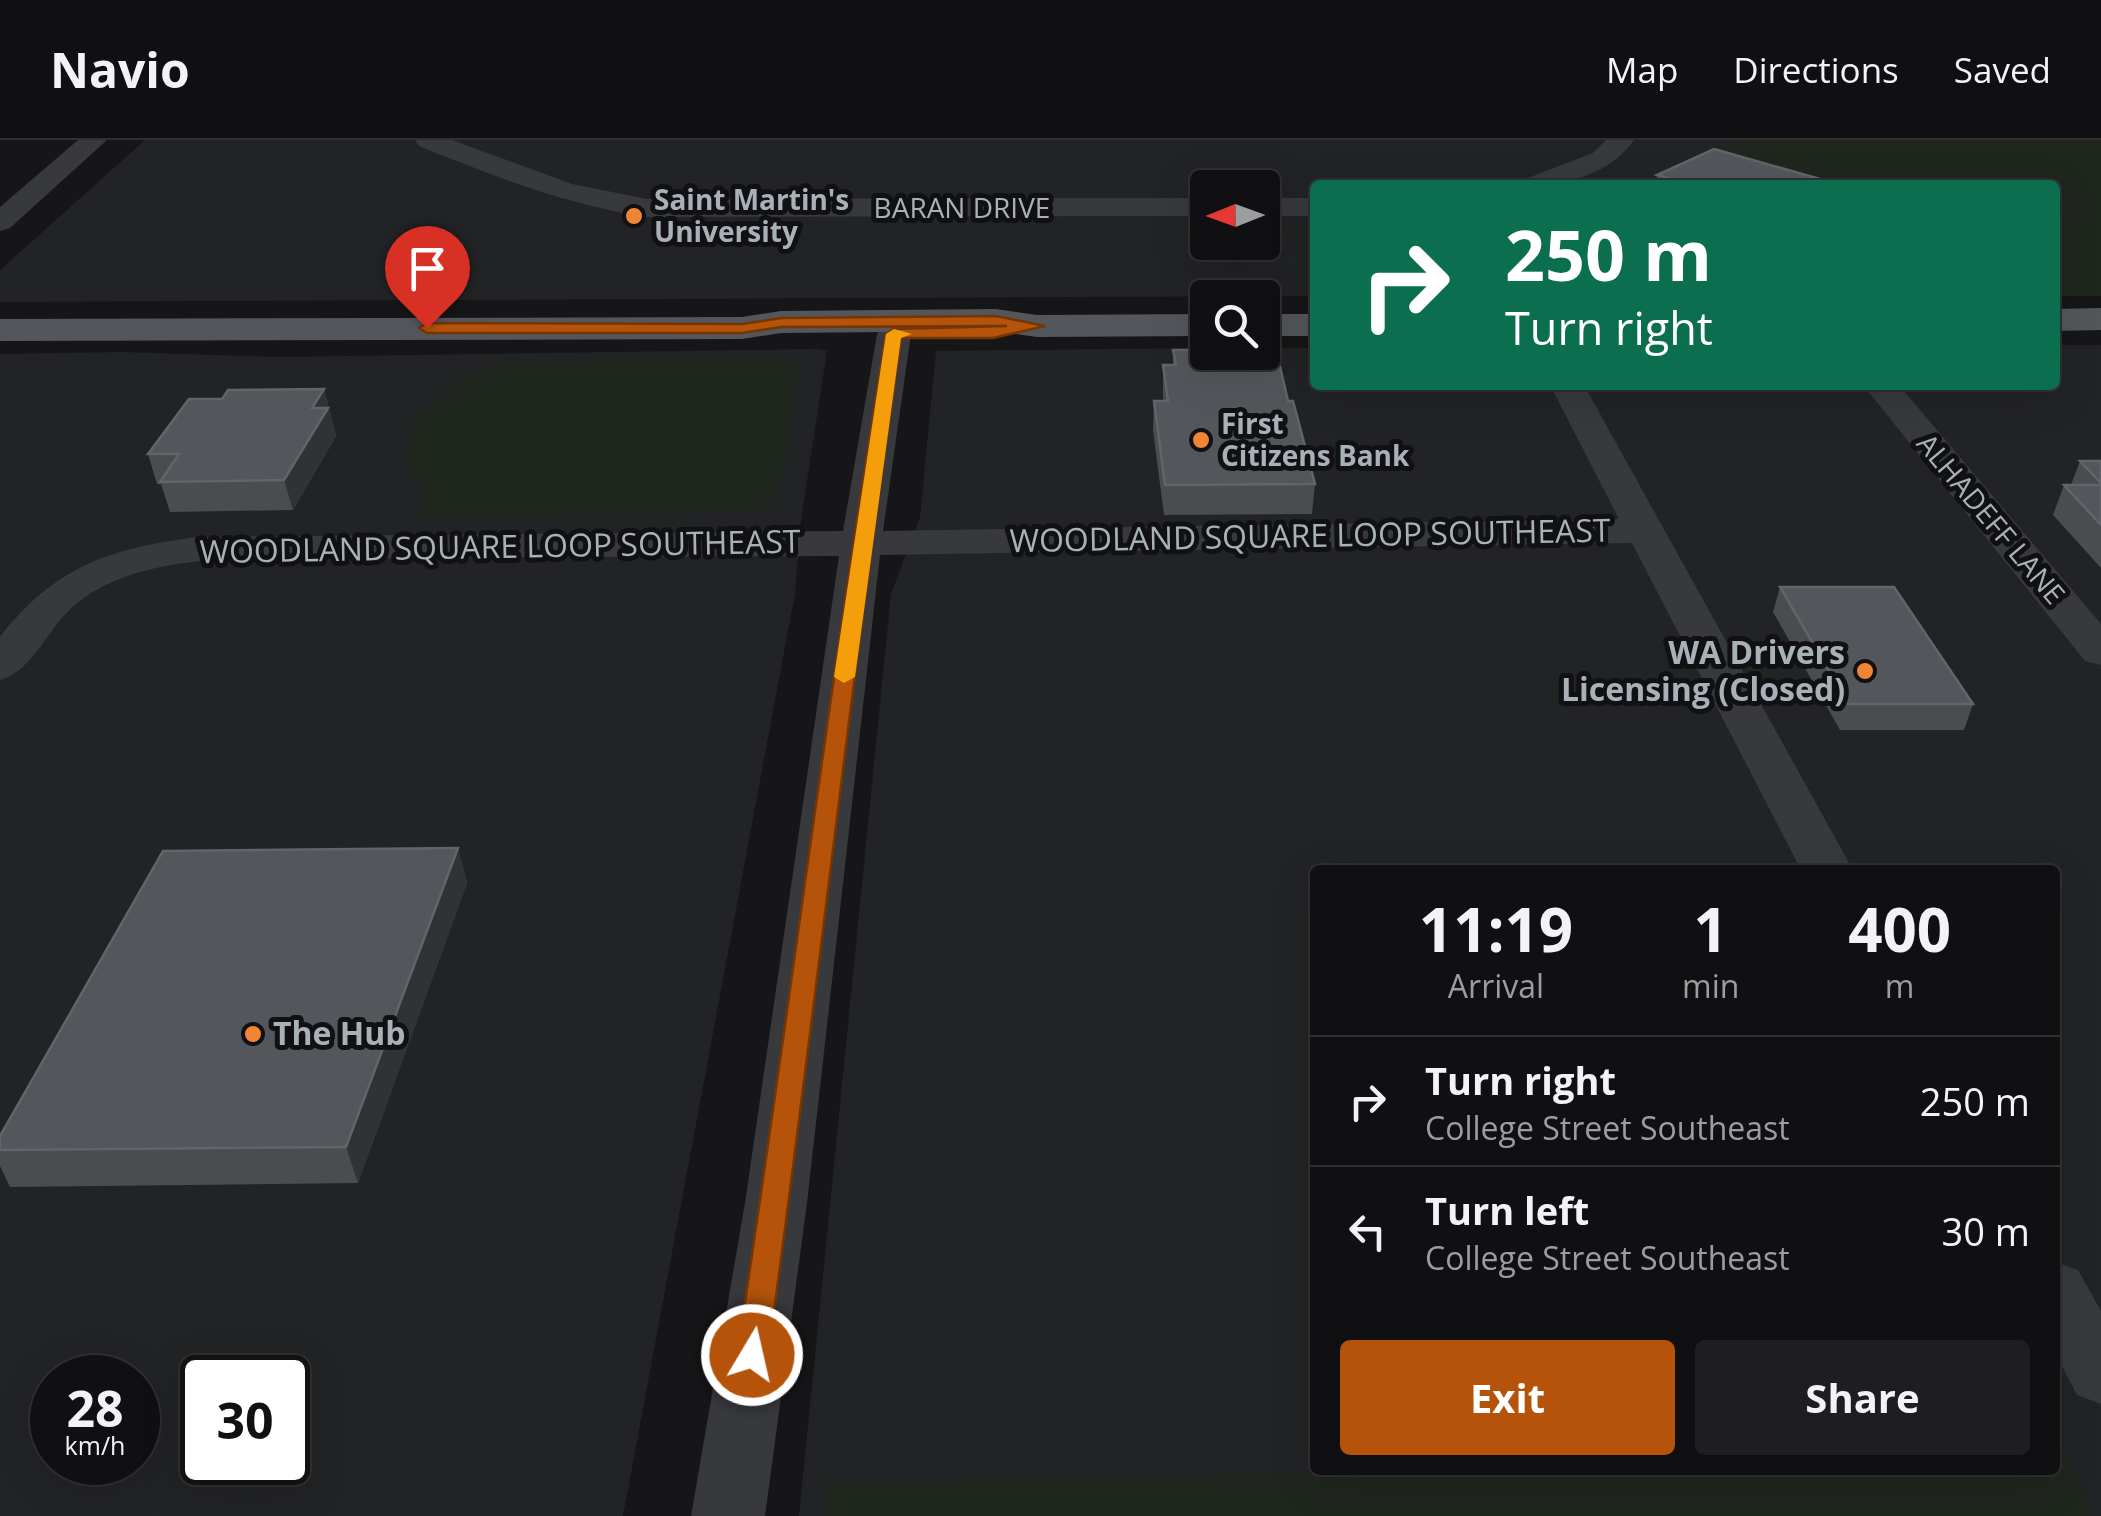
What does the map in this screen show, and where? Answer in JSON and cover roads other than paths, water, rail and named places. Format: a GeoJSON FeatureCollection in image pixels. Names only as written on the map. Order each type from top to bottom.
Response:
{"type":"FeatureCollection","features":[{"type":"Feature","properties":{"kind":"main road"},"geometry":{"type":"LineString","coordinates":[[2060,320],[2101,319]]}},
{"type":"Feature","properties":{"kind":"main road"},"geometry":{"type":"LineString","coordinates":[[0,330],[742,328],[781,322],[937,320],[996,320],[1037,326],[1190,325]]}},
{"type":"Feature","properties":{"kind":"main road"},"geometry":{"type":"LineString","coordinates":[[1280,325],[1310,325]]}},
{"type":"Feature","properties":{"kind":"main road"},"geometry":{"type":"LineString","coordinates":[[742,328],[776,335],[993,333],[1037,326]]}},
{"type":"Feature","properties":{"kind":"street"},"geometry":{"type":"LineString","coordinates":[[0,222],[94,140]]}},
{"type":"Feature","properties":{"kind":"street","name":"BARAN DRIVE"},"geometry":{"type":"LineString","coordinates":[[428,140],[528,182],[607,203],[647,208],[1190,207]]}},
{"type":"Feature","properties":{"kind":"street"},"geometry":{"type":"LineString","coordinates":[[1548,180],[1603,159],[1621,140]]}},
{"type":"Feature","properties":{"kind":"street"},"geometry":{"type":"LineString","coordinates":[[1280,207],[1310,207]]}},
{"type":"Feature","properties":{"kind":"street"},"geometry":{"type":"LineString","coordinates":[[728,1516],[894,334]]}},
{"type":"Feature","properties":{"kind":"street","name":"WOODLAND SQUARE LOOP SOUTHEAST"},"geometry":{"type":"LineString","coordinates":[[1570,390],[1824,865]]}},
{"type":"Feature","properties":{"kind":"street","name":"ALHADEFF LANE"},"geometry":{"type":"LineString","coordinates":[[1884,390],[2101,652]]}},
{"type":"Feature","properties":{"kind":"street","name":"WOODLAND SQUARE LOOP SOUTHEAST"},"geometry":{"type":"LineString","coordinates":[[0,667],[40,615],[63,593],[126,563],[175,551],[1643,530]]}},
{"type":"Feature","properties":{"kind":"street"},"geometry":{"type":"LineString","coordinates":[[2060,1298],[2101,1375]]}},
{"type":"Feature","properties":{"kind":"place","name":"Saint Martin's University"},"geometry":{"type":"Point","coordinates":[634,216]}},
{"type":"Feature","properties":{"kind":"place","name":"First Citizens Bank"},"geometry":{"type":"Point","coordinates":[1201,440]}},
{"type":"Feature","properties":{"kind":"place","name":"WA Drivers Licensing (Closed)"},"geometry":{"type":"Point","coordinates":[1865,671]}},
{"type":"Feature","properties":{"kind":"place","name":"The Hub"},"geometry":{"type":"Point","coordinates":[253,1034]}}]}
